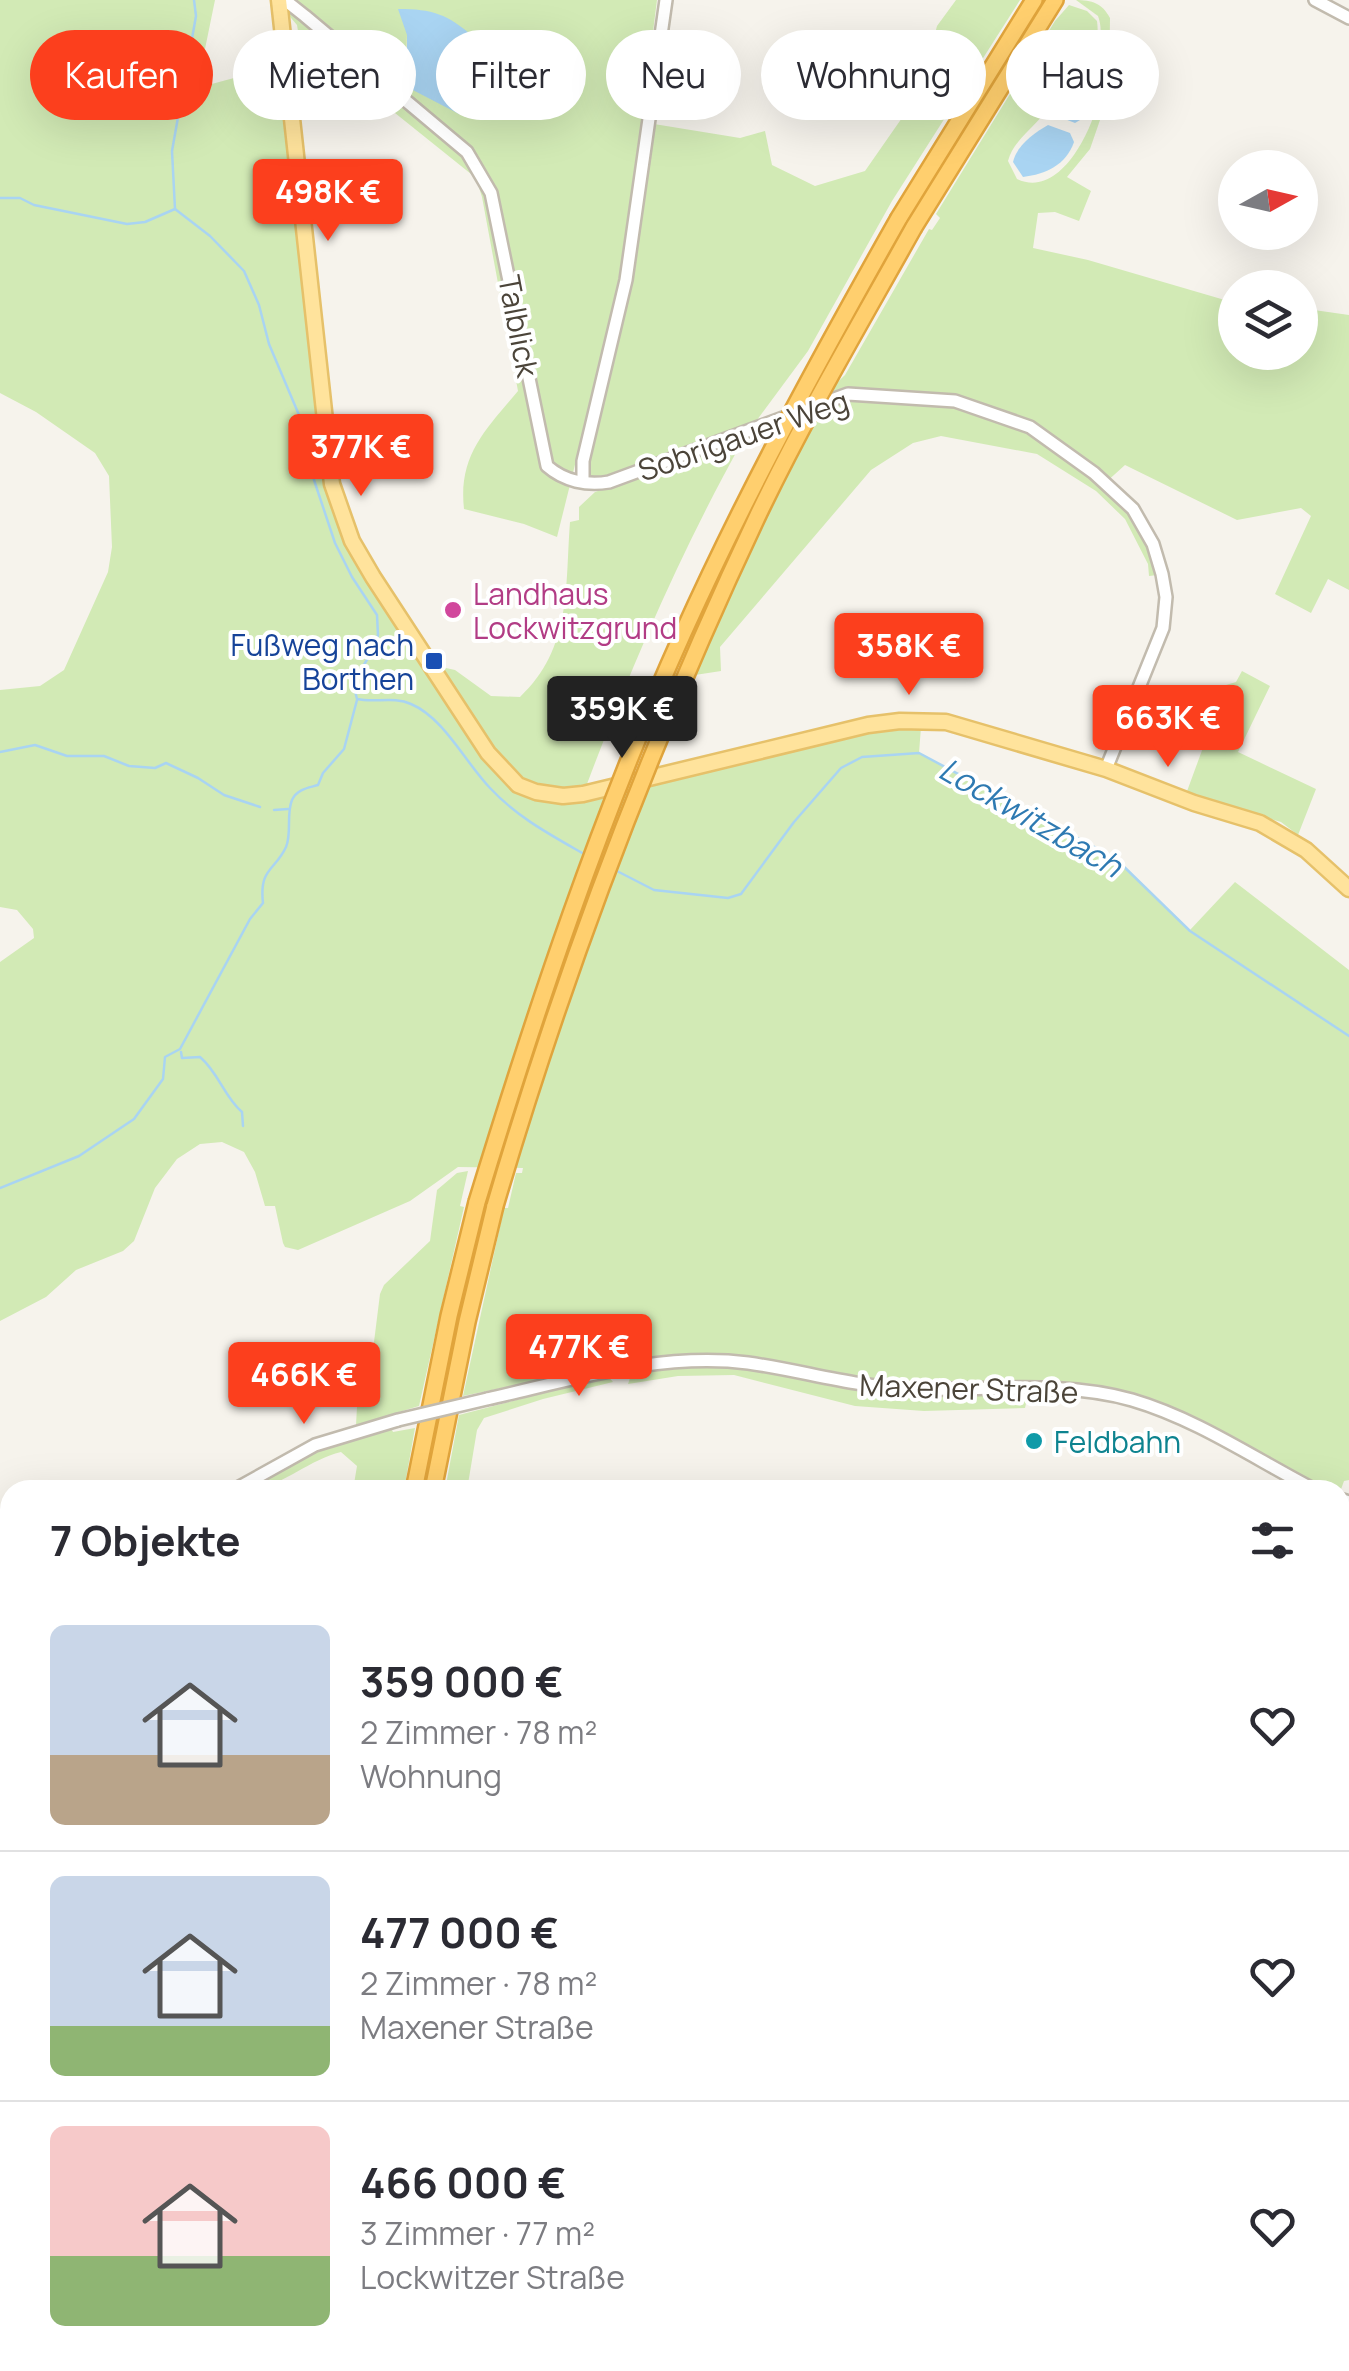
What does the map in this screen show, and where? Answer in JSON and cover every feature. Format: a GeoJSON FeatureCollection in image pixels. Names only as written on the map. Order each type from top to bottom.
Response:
{"type":"FeatureCollection","features":[{"type":"Feature","properties":{"kind":"highway"},"geometry":{"type":"LineString","coordinates":[[416,1480],[477,1202],[582,881],[655,698],[746,498],[818,361],[898,218],[1034,0]]}},
{"type":"Feature","properties":{"kind":"highway"},"geometry":{"type":"LineString","coordinates":[[435,1480],[495,1206],[593,909],[674,700],[761,510],[833,371],[914,227],[1054,0]]}},
{"type":"Feature","properties":{"kind":"main road"},"geometry":{"type":"LineString","coordinates":[[279,0],[332,484],[352,541],[380,589],[488,753],[518,785],[563,796],[583,794],[830,732],[900,720],[946,722],[1106,769],[1260,823],[1306,850],[1349,889]]}},
{"type":"Feature","properties":{"kind":"street","name":"Talblick"},"geometry":{"type":"LineString","coordinates":[[279,0],[305,16],[467,152],[491,193],[547,466],[560,478],[583,480]]}},
{"type":"Feature","properties":{"kind":"street"},"geometry":{"type":"LineString","coordinates":[[583,480],[583,461],[635,232],[650,96],[666,0]]}},
{"type":"Feature","properties":{"kind":"street"},"geometry":{"type":"LineString","coordinates":[[1316,0],[1349,18]]}},
{"type":"Feature","properties":{"kind":"street","name":"Sobrigauer Weg"},"geometry":{"type":"LineString","coordinates":[[583,480],[592,485],[609,482],[848,394],[955,401],[1030,427],[1094,472],[1132,509],[1153,544],[1162,574],[1166,597],[1163,628],[1106,769]]}},
{"type":"Feature","properties":{"kind":"street","name":"Maxener Straße"},"geometry":{"type":"LineString","coordinates":[[252,1480],[316,1445],[398,1420],[620,1369],[708,1361],[749,1363],[874,1386],[1089,1392],[1131,1400],[1196,1424],[1297,1480]]}},
{"type":"Feature","properties":{"kind":"green space"},"geometry":{"type":"Polygon","coordinates":[[[0,0],[215,0],[209,30],[30,30],[30,120],[213,120],[213,84],[233,78],[233,120],[289,120],[347,544],[410,645],[534,797],[874,729],[921,727],[919,753],[1115,858],[1190,930],[1235,882],[1349,970],[1349,1480],[1304,1480],[1132,1396],[1103,1387],[905,1383],[843,1377],[751,1356],[707,1353],[633,1360],[626,1353],[618,1364],[463,1396],[504,1208],[508,1208],[516,1173],[522,1173],[523,1168],[458,1167],[410,1201],[298,1250],[285,1247],[275,1206],[265,1206],[255,1172],[244,1152],[222,1142],[200,1144],[177,1159],[155,1188],[134,1241],[123,1251],[76,1270],[46,1297],[0,1321],[0,962],[34,938],[33,929],[17,910],[0,907],[0,690],[40,686],[64,670],[108,572],[112,547],[109,476],[95,453],[36,412],[0,393],[0,0]]]}},
{"type":"Feature","properties":{"kind":"green space"},"geometry":{"type":"Polygon","coordinates":[[[290,0],[657,0],[653,30],[606,30],[606,120],[642,120],[622,276],[557,537],[464,509],[465,473],[470,458],[485,431],[518,391],[476,178],[404,120],[416,120],[416,74],[436,93],[436,120],[586,120],[586,30],[436,30],[436,79],[416,49],[416,30],[298,30],[286,12],[290,0]]]}},
{"type":"Feature","properties":{"kind":"green space"},"geometry":{"type":"Polygon","coordinates":[[[956,0],[1020,0],[986,53],[986,30],[936,30],[956,0]]]}},
{"type":"Feature","properties":{"kind":"green space"},"geometry":{"type":"Polygon","coordinates":[[[1076,0],[1096,3],[1104,9],[1110,18],[1110,30],[1101,30],[1098,16],[1076,0]]]}},
{"type":"Feature","properties":{"kind":"green space"},"geometry":{"type":"Polygon","coordinates":[[[1069,5],[1087,11],[1097,21],[1098,30],[1049,30],[1069,5]]]}},
{"type":"Feature","properties":{"kind":"green space"},"geometry":{"type":"Polygon","coordinates":[[[1006,100],[1006,120],[1038,120],[1010,154],[1008,161],[1017,179],[1032,183],[1059,172],[1071,160],[1091,120],[1100,120],[1090,149],[1067,177],[1091,191],[1079,221],[1055,212],[1038,213],[1033,248],[1218,298],[1218,370],[1318,370],[1318,311],[1349,315],[1349,590],[1328,579],[1311,613],[1275,594],[1311,516],[1301,508],[1237,520],[1125,465],[1104,484],[1129,509],[1158,575],[1149,576],[1148,564],[1125,519],[1096,491],[1037,454],[941,436],[913,443],[871,470],[720,647],[721,671],[682,677],[638,773],[668,695],[756,515],[814,408],[848,389],[821,398],[845,375],[1006,100]]]}},
{"type":"Feature","properties":{"kind":"green space"},"geometry":{"type":"Polygon","coordinates":[[[901,120],[944,120],[892,201],[808,351],[751,428],[595,481],[588,473],[587,459],[635,270],[654,124],[740,138],[765,131],[772,165],[815,186],[865,171],[901,120]]]}},
{"type":"Feature","properties":{"kind":"green space"},"geometry":{"type":"Polygon","coordinates":[[[742,442],[658,610],[587,784],[552,788],[525,781],[496,756],[440,673],[446,668],[455,670],[491,696],[520,697],[537,678],[557,637],[566,593],[570,522],[579,520],[579,507],[595,492],[742,442]]]}},
{"type":"Feature","properties":{"kind":"green space"},"geometry":{"type":"Polygon","coordinates":[[[1242,671],[1270,686],[1238,752],[1316,789],[1298,835],[1281,822],[1186,794],[1226,685],[1236,682],[1242,671]]]}},
{"type":"Feature","properties":{"kind":"green space"},"geometry":{"type":"Polygon","coordinates":[[[468,1171],[460,1206],[464,1207],[419,1406],[356,1425],[357,1407],[367,1398],[380,1294],[384,1285],[430,1241],[437,1190],[457,1173],[468,1171]]]}},
{"type":"Feature","properties":{"kind":"green space"},"geometry":{"type":"Polygon","coordinates":[[[661,1366],[744,1367],[869,1392],[1028,1395],[1025,1408],[924,1411],[855,1406],[734,1375],[678,1376],[628,1384],[632,1372],[661,1366]]]}},
{"type":"Feature","properties":{"kind":"green space"},"geometry":{"type":"Polygon","coordinates":[[[608,1376],[613,1382],[484,1418],[477,1430],[469,1480],[447,1480],[459,1415],[608,1376]]]}},
{"type":"Feature","properties":{"kind":"green space"},"geometry":{"type":"Polygon","coordinates":[[[391,1428],[393,1432],[415,1428],[406,1480],[355,1480],[357,1466],[341,1452],[281,1480],[263,1480],[313,1453],[391,1428]]]}},
{"type":"Feature","properties":{"kind":"water"},"geometry":{"type":"Polygon","coordinates":[[[398,9],[439,14],[465,30],[436,30],[436,102],[416,92],[416,30],[405,30],[398,9]]]}},
{"type":"Feature","properties":{"kind":"water"},"geometry":{"type":"Polygon","coordinates":[[[1048,125],[1070,133],[1074,142],[1066,157],[1054,167],[1023,177],[1013,162],[1015,156],[1027,140],[1048,125]]]}},
{"type":"Feature","properties":{"kind":"waterway","name":"Lockwitzbach"},"geometry":{"type":"LineString","coordinates":[[194,0],[196,16],[172,151],[175,209],[210,236],[244,271],[299,415],[314,480],[335,543],[377,615],[374,648],[353,683],[357,699],[398,700],[423,711],[511,808],[584,854]]}},
{"type":"Feature","properties":{"kind":"waterway"},"geometry":{"type":"LineString","coordinates":[[0,198],[20,198],[34,205],[127,224],[145,222],[175,209]]}},
{"type":"Feature","properties":{"kind":"waterway"},"geometry":{"type":"LineString","coordinates":[[0,1188],[79,1156],[134,1119],[163,1079],[165,1057],[180,1049],[250,919],[263,903],[263,883],[288,842],[292,800],[300,791],[318,785],[344,749],[357,700]]}},
{"type":"Feature","properties":{"kind":"waterway"},"geometry":{"type":"LineString","coordinates":[[0,752],[35,745],[67,756],[104,756],[129,766],[155,768],[166,763],[224,795],[260,807]]}},
{"type":"Feature","properties":{"kind":"waterway","name":"Lockwitzbach"},"geometry":{"type":"LineString","coordinates":[[613,869],[654,890],[728,898],[741,894],[794,822],[841,768],[862,757],[919,753],[1115,858],[1190,931],[1349,1036]]}},
{"type":"Feature","properties":{"kind":"waterway"},"geometry":{"type":"LineString","coordinates":[[274,810],[288,809]]}},
{"type":"Feature","properties":{"kind":"waterway"},"geometry":{"type":"LineString","coordinates":[[181,1052],[182,1058],[200,1057],[207,1063],[242,1112],[243,1126]]}},
{"type":"Feature","properties":{"kind":"place","name":"Landhaus Lockwitzgrund"},"geometry":{"type":"Point","coordinates":[453,610]}},
{"type":"Feature","properties":{"kind":"place","name":"Fußweg nach Borthen"},"geometry":{"type":"Point","coordinates":[434,661]}},
{"type":"Feature","properties":{"kind":"place","name":"Feldbahn"},"geometry":{"type":"Point","coordinates":[1034,1441]}}]}
